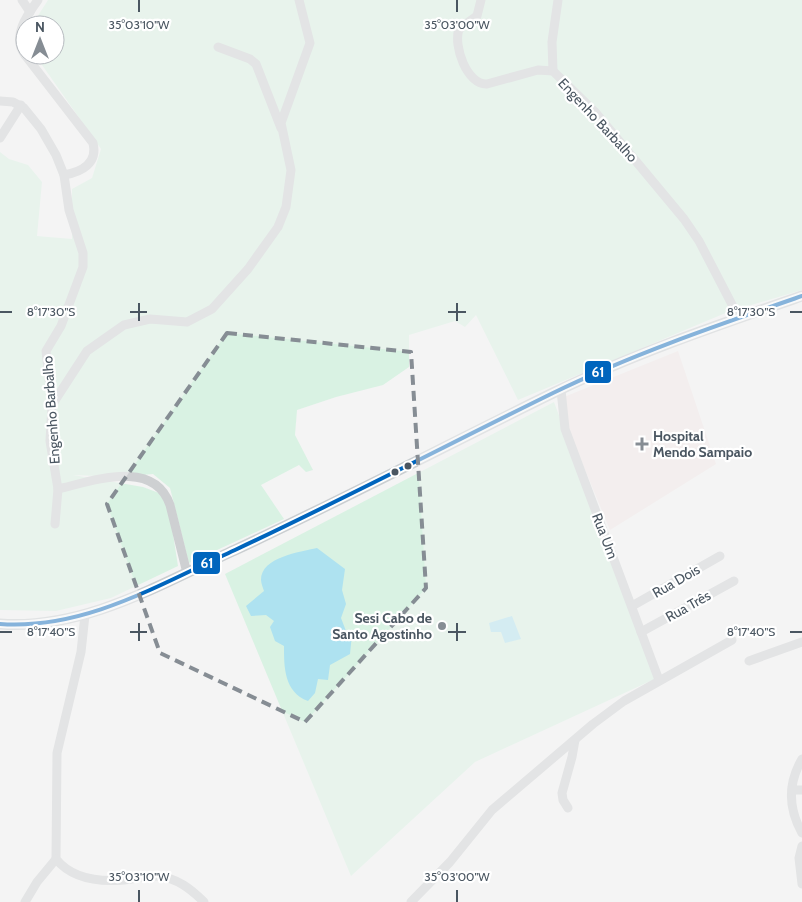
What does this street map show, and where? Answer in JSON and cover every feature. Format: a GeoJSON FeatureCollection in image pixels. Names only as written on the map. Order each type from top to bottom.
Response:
{"type":"FeatureCollection","features":[{"type":"Feature","properties":{"kind":"main road"},"geometry":{"type":"LineString","coordinates":[[0,624],[54,622],[108,608],[314,513],[561,390],[644,354],[802,296]]}},
{"type":"Feature","properties":{"kind":"street"},"geometry":{"type":"LineString","coordinates":[[22,0],[30,12]]}},
{"type":"Feature","properties":{"kind":"street"},"geometry":{"type":"LineString","coordinates":[[29,15],[38,0]]}},
{"type":"Feature","properties":{"kind":"street"},"geometry":{"type":"LineString","coordinates":[[281,128],[283,113],[310,43],[299,0]]}},
{"type":"Feature","properties":{"kind":"street","name":"Engenho Barbalho"},"geometry":{"type":"LineString","coordinates":[[481,0],[477,16],[459,28],[456,40],[457,48],[473,80],[480,84],[488,84],[538,70],[553,71],[595,112],[684,219],[699,241],[739,318]]}},
{"type":"Feature","properties":{"kind":"street"},"geometry":{"type":"LineString","coordinates":[[553,71],[552,42],[558,0]]}},
{"type":"Feature","properties":{"kind":"street"},"geometry":{"type":"LineString","coordinates":[[52,405],[87,351],[124,325],[138,320],[192,321],[212,309],[248,269],[278,227],[286,207],[291,170],[281,128],[256,64],[250,59],[218,47]]}},
{"type":"Feature","properties":{"kind":"street"},"geometry":{"type":"LineString","coordinates":[[33,65],[93,144],[95,155],[92,162],[80,170],[64,176]]}},
{"type":"Feature","properties":{"kind":"street"},"geometry":{"type":"LineString","coordinates":[[0,100],[20,105],[0,138]]}},
{"type":"Feature","properties":{"kind":"street","name":"Engenho Barbalho"},"geometry":{"type":"LineString","coordinates":[[20,105],[41,129],[64,176],[69,210],[82,247],[84,260],[62,326],[47,350],[52,405],[50,441],[58,489],[56,524]]}},
{"type":"Feature","properties":{"kind":"street","name":"Rua Um"},"geometry":{"type":"LineString","coordinates":[[561,390],[565,429],[659,680]]}},
{"type":"Feature","properties":{"kind":"street"},"geometry":{"type":"LineString","coordinates":[[58,489],[82,482],[113,478],[142,478],[158,485],[167,496],[170,505],[187,573]]}},
{"type":"Feature","properties":{"kind":"street","name":"Rua Dois"},"geometry":{"type":"LineString","coordinates":[[632,606],[720,556]]}},
{"type":"Feature","properties":{"kind":"street","name":"Rua Três"},"geometry":{"type":"LineString","coordinates":[[641,632],[734,581]]}},
{"type":"Feature","properties":{"kind":"street"},"geometry":{"type":"LineString","coordinates":[[25,902],[37,882],[56,859],[57,752],[80,652],[85,615]]}},
{"type":"Feature","properties":{"kind":"street"},"geometry":{"type":"LineString","coordinates":[[411,902],[450,862],[492,810],[575,740],[619,705],[659,680],[732,640]]}},
{"type":"Feature","properties":{"kind":"street"},"geometry":{"type":"LineString","coordinates":[[749,662],[802,642]]}},
{"type":"Feature","properties":{"kind":"street"},"geometry":{"type":"LineString","coordinates":[[568,808],[563,800],[562,793],[575,740]]}},
{"type":"Feature","properties":{"kind":"street"},"geometry":{"type":"LineString","coordinates":[[802,759],[794,773],[791,808],[802,833]]}},
{"type":"Feature","properties":{"kind":"street"},"geometry":{"type":"LineString","coordinates":[[792,790],[802,790]]}},
{"type":"Feature","properties":{"kind":"street"},"geometry":{"type":"LineString","coordinates":[[802,846],[799,858],[802,884]]}},
{"type":"Feature","properties":{"kind":"street"},"geometry":{"type":"LineString","coordinates":[[56,859],[68,871],[98,879],[124,880],[151,876],[166,878],[184,884],[204,902]]}},
{"type":"Feature","properties":{"kind":"highlighted area"},"geometry":{"type":"Polygon","coordinates":[[[227,333],[411,352],[426,588],[305,722],[160,653],[107,504],[227,333]]]}},
{"type":"Feature","properties":{"kind":"shaded area","name":"Hospital Mendo Sampaio"},"geometry":{"type":"Polygon","coordinates":[[[678,351],[716,464],[610,530],[566,424],[564,397],[678,351]]]}},
{"type":"Feature","properties":{"kind":"green space"},"geometry":{"type":"Polygon","coordinates":[[[48,0],[802,0],[802,290],[728,312],[518,400],[476,315],[465,327],[455,321],[409,335],[409,367],[383,385],[336,397],[297,410],[295,435],[313,470],[306,472],[299,465],[261,485],[284,519],[189,563],[170,488],[153,474],[121,477],[73,475],[143,487],[167,496],[178,566],[111,598],[56,611],[0,610],[0,152],[9,159],[28,165],[42,182],[37,236],[72,239],[72,189],[92,178],[101,149],[42,65],[65,65],[65,15],[38,15],[48,0]]]}},
{"type":"Feature","properties":{"kind":"green space","name":"Sesi Cabo de Santo Agostinho"},"geometry":{"type":"Polygon","coordinates":[[[554,402],[657,678],[475,762],[351,876],[225,574],[554,402]]]}},
{"type":"Feature","properties":{"kind":"water"},"geometry":{"type":"Polygon","coordinates":[[[317,548],[345,569],[342,590],[346,604],[341,618],[346,631],[352,634],[350,654],[330,665],[328,680],[318,679],[315,693],[308,701],[294,692],[287,678],[284,646],[275,641],[270,627],[274,621],[266,615],[251,616],[246,606],[264,591],[261,580],[267,566],[283,557],[317,548]]]}},
{"type":"Feature","properties":{"kind":"water"},"geometry":{"type":"Polygon","coordinates":[[[512,616],[521,639],[505,643],[501,632],[491,632],[489,623],[512,616]]]}},
{"type":"Feature","properties":{"kind":"transit line","name":"61"},"geometry":{"type":"LineString","coordinates":[[0,624],[31,624],[62,620],[121,602],[275,531],[553,393],[614,365],[802,296]]}},
{"type":"Feature","properties":{"kind":"place","name":"Hospital Mendo Sampaio"},"geometry":{"type":"Point","coordinates":[642,444]}},
{"type":"Feature","properties":{"kind":"place","name":"Sesi Cabo de Santo Agostinho"},"geometry":{"type":"Point","coordinates":[442,626]}}]}
